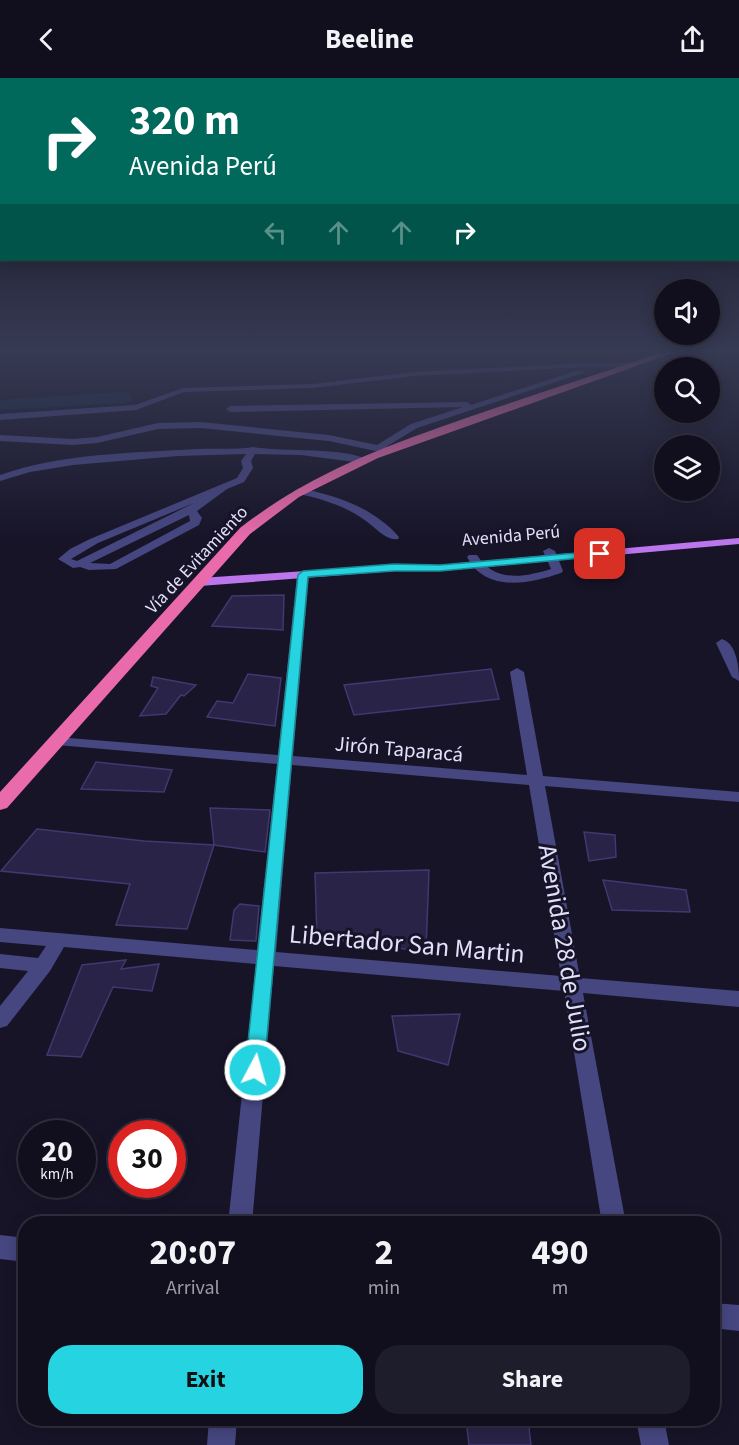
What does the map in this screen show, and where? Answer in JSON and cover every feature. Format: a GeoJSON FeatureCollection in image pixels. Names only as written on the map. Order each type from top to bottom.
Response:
{"type":"FeatureCollection","features":[{"type":"Feature","properties":{"kind":"highway","name":"Vía de Evitamiento"},"geometry":{"type":"LineString","coordinates":[[0,804],[245,531],[270,510],[327,475],[382,449],[491,413]]}},
{"type":"Feature","properties":{"kind":"main road","name":"Avenida Perú"},"geometry":{"type":"LineString","coordinates":[[551,555],[739,533]]}},
{"type":"Feature","properties":{"kind":"main road","name":"Avenida Perú"},"geometry":{"type":"LineString","coordinates":[[200,582],[394,568],[440,568],[474,561],[739,541]]}},
{"type":"Feature","properties":{"kind":"street"},"geometry":{"type":"LineString","coordinates":[[0,417],[57,413]]}},
{"type":"Feature","properties":{"kind":"street"},"geometry":{"type":"LineString","coordinates":[[0,438],[73,442],[96,440],[158,426],[201,425],[329,438],[382,449],[414,426],[455,413]]}},
{"type":"Feature","properties":{"kind":"street"},"geometry":{"type":"LineString","coordinates":[[0,478],[39,466],[185,452],[253,450],[315,453],[362,460]]}},
{"type":"Feature","properties":{"kind":"street"},"geometry":{"type":"LineString","coordinates":[[224,487],[191,510],[81,563],[72,565],[64,559],[74,550],[94,541],[240,480],[248,468],[246,461],[253,450]]}},
{"type":"Feature","properties":{"kind":"street"},"geometry":{"type":"LineString","coordinates":[[299,491],[330,496],[358,510],[394,537]]}},
{"type":"Feature","properties":{"kind":"street"},"geometry":{"type":"LineString","coordinates":[[81,563],[89,567],[112,567],[195,523],[197,518],[191,510]]}},
{"type":"Feature","properties":{"kind":"street"},"geometry":{"type":"LineString","coordinates":[[474,561],[489,576],[506,578],[544,576],[557,571],[551,555]]}},
{"type":"Feature","properties":{"kind":"street"},"geometry":{"type":"LineString","coordinates":[[241,1216],[303,575]]}},
{"type":"Feature","properties":{"kind":"street"},"geometry":{"type":"LineString","coordinates":[[722,643],[739,677]]}},
{"type":"Feature","properties":{"kind":"street","name":"Avenida 28 de Julio"},"geometry":{"type":"LineString","coordinates":[[517,672],[613,1216]]}},
{"type":"Feature","properties":{"kind":"street","name":"Jirón Taparacá"},"geometry":{"type":"LineString","coordinates":[[57,741],[739,797]]}},
{"type":"Feature","properties":{"kind":"street","name":"Libertador San Martin"},"geometry":{"type":"LineString","coordinates":[[0,935],[266,960],[739,999]]}},
{"type":"Feature","properties":{"kind":"street"},"geometry":{"type":"LineString","coordinates":[[0,1020],[43,966],[60,940]]}},
{"type":"Feature","properties":{"kind":"street"},"geometry":{"type":"LineString","coordinates":[[0,961],[43,966]]}},
{"type":"Feature","properties":{"kind":"street"},"geometry":{"type":"LineString","coordinates":[[0,1247],[18,1249]]}},
{"type":"Feature","properties":{"kind":"street"},"geometry":{"type":"LineString","coordinates":[[720,1317],[739,1318]]}},
{"type":"Feature","properties":{"kind":"street"},"geometry":{"type":"LineString","coordinates":[[221,1445],[222,1426]]}},
{"type":"Feature","properties":{"kind":"street"},"geometry":{"type":"LineString","coordinates":[[651,1426],[655,1445]]}},
{"type":"Feature","properties":{"kind":"building"},"geometry":{"type":"Polygon","coordinates":[[[284,595],[283,630],[212,626],[232,596],[284,595]]]}},
{"type":"Feature","properties":{"kind":"building"},"geometry":{"type":"Polygon","coordinates":[[[491,669],[499,699],[354,715],[344,685],[491,669]]]}},
{"type":"Feature","properties":{"kind":"building"},"geometry":{"type":"Polygon","coordinates":[[[248,674],[281,678],[275,726],[207,717],[217,701],[233,703],[248,674]]]}},
{"type":"Feature","properties":{"kind":"building"},"geometry":{"type":"Polygon","coordinates":[[[153,677],[196,685],[184,696],[181,695],[166,714],[140,716],[158,688],[151,686],[153,677]]]}},
{"type":"Feature","properties":{"kind":"building"},"geometry":{"type":"Polygon","coordinates":[[[96,762],[172,770],[164,792],[81,789],[96,762]]]}},
{"type":"Feature","properties":{"kind":"building"},"geometry":{"type":"Polygon","coordinates":[[[210,808],[270,810],[265,852],[214,845],[210,808]]]}},
{"type":"Feature","properties":{"kind":"building"},"geometry":{"type":"Polygon","coordinates":[[[37,829],[144,841],[214,845],[187,929],[116,925],[130,884],[1,871],[37,829]]]}},
{"type":"Feature","properties":{"kind":"building"},"geometry":{"type":"Polygon","coordinates":[[[584,832],[615,835],[616,857],[589,861],[584,832]]]}},
{"type":"Feature","properties":{"kind":"building"},"geometry":{"type":"Polygon","coordinates":[[[429,870],[426,952],[317,937],[315,873],[429,870]]]}},
{"type":"Feature","properties":{"kind":"building"},"geometry":{"type":"Polygon","coordinates":[[[603,880],[686,890],[690,912],[612,910],[603,880]]]}},
{"type":"Feature","properties":{"kind":"building"},"geometry":{"type":"Polygon","coordinates":[[[240,904],[259,906],[256,941],[230,940],[234,910],[240,904]]]}},
{"type":"Feature","properties":{"kind":"building"},"geometry":{"type":"Polygon","coordinates":[[[126,960],[121,969],[159,964],[152,991],[113,987],[81,1057],[47,1055],[82,965],[126,960]]]}},
{"type":"Feature","properties":{"kind":"building"},"geometry":{"type":"Polygon","coordinates":[[[460,1014],[448,1065],[398,1051],[392,1016],[460,1014]]]}},
{"type":"Feature","properties":{"kind":"building"},"geometry":{"type":"Polygon","coordinates":[[[467,1426],[529,1426],[531,1445],[469,1445],[467,1426]]]}},
{"type":"Feature","properties":{"kind":"route"},"geometry":{"type":"LineString","coordinates":[[255,1070],[303,575],[394,568],[440,568],[600,554]]}}]}
